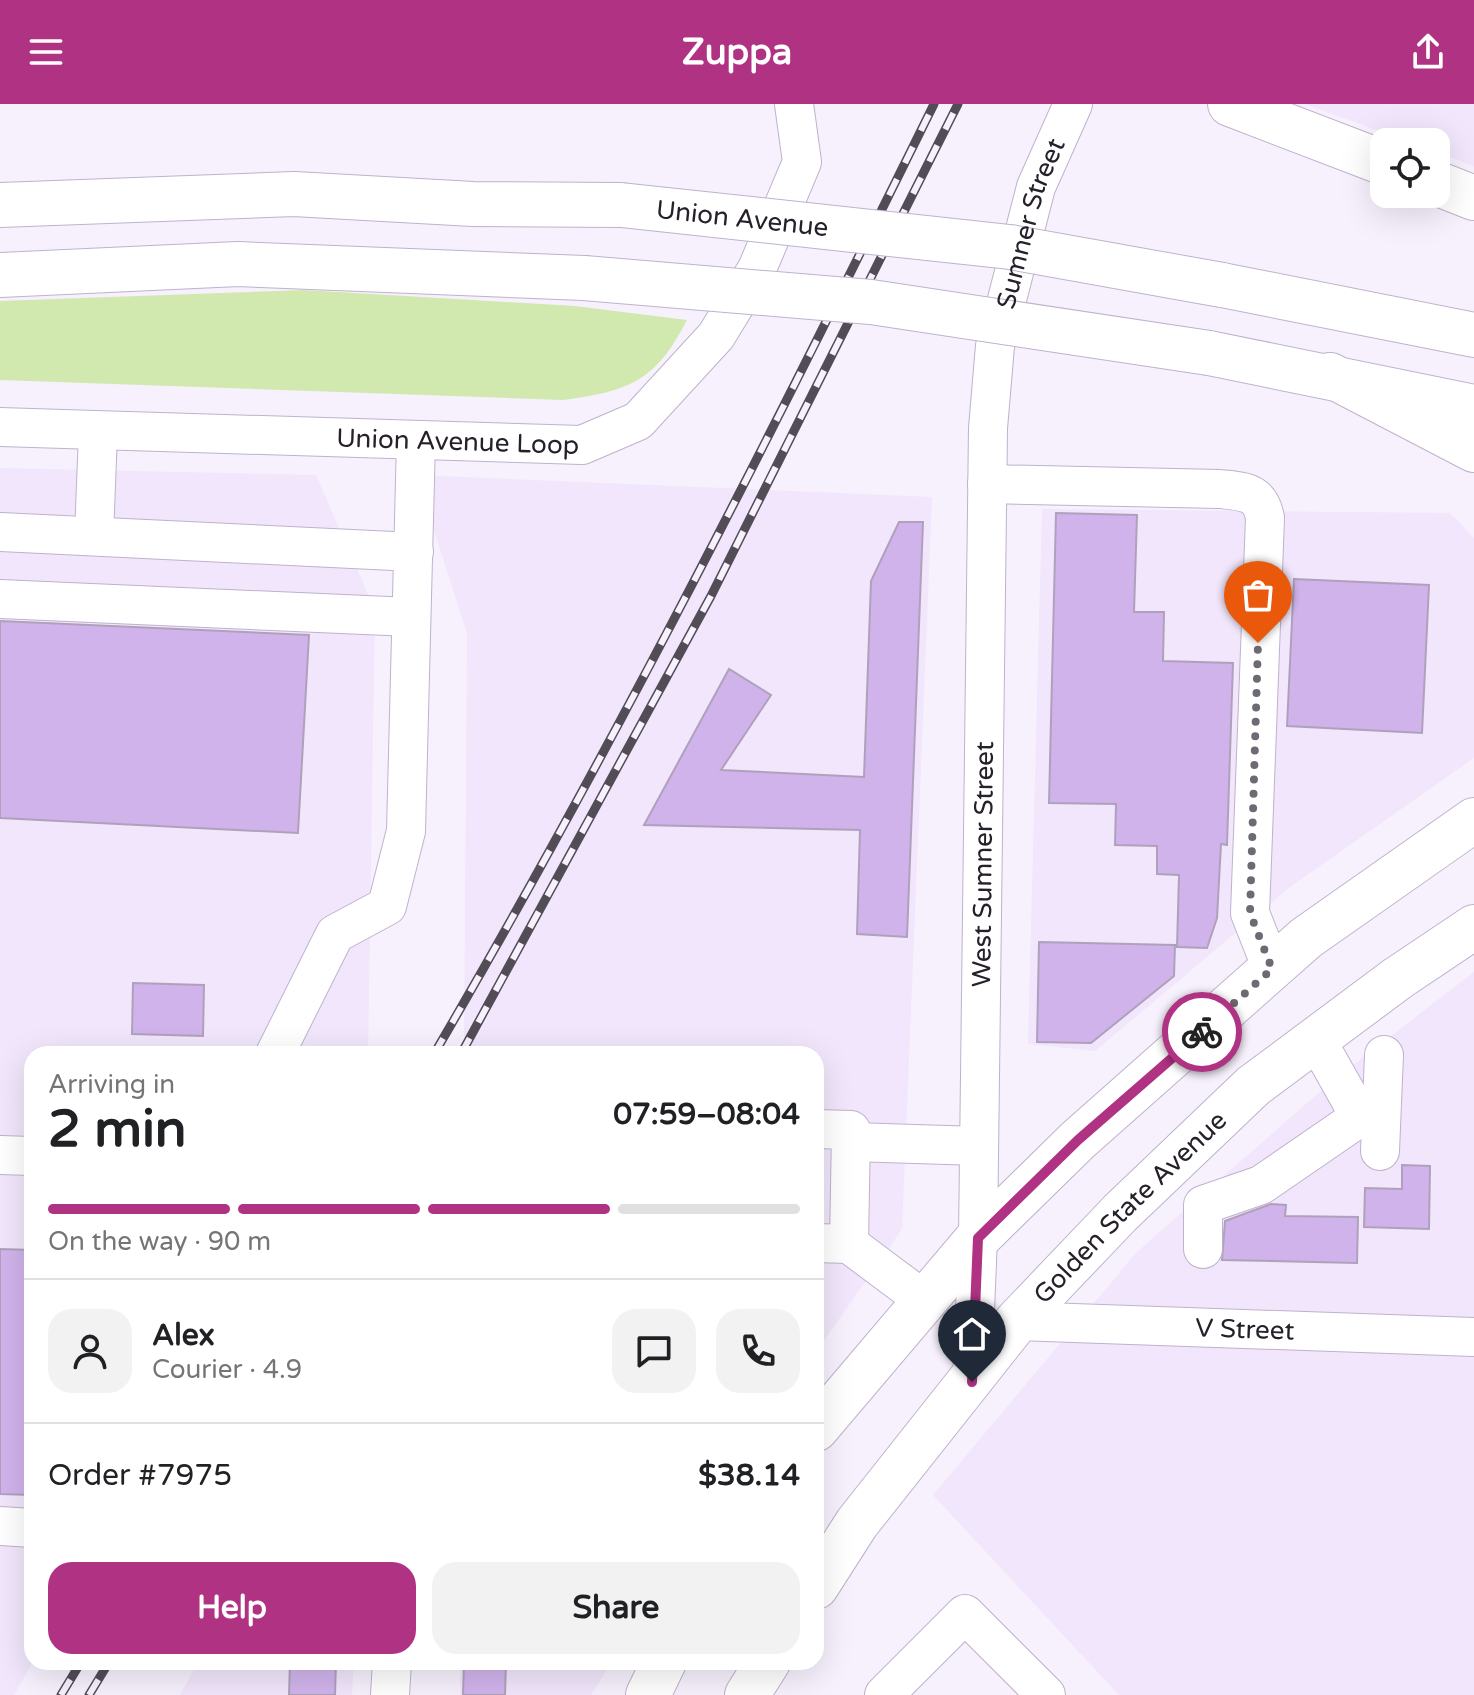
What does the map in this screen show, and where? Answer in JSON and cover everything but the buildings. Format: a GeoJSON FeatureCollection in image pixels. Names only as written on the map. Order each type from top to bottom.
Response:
{"type":"FeatureCollection","features":[{"type":"Feature","properties":{"kind":"main road"},"geometry":{"type":"LineString","coordinates":[[1230,104],[1370,158]]}},
{"type":"Feature","properties":{"kind":"main road"},"geometry":{"type":"LineString","coordinates":[[1450,189],[1474,198]]}},
{"type":"Feature","properties":{"kind":"main road","name":"Union Avenue"},"geometry":{"type":"LineString","coordinates":[[0,205],[294,194],[473,204],[621,205],[1010,247],[1474,335]]}},
{"type":"Feature","properties":{"kind":"main road"},"geometry":{"type":"LineString","coordinates":[[0,275],[238,264],[584,278],[871,302],[1209,353],[1330,375],[1474,407]]}},
{"type":"Feature","properties":{"kind":"main road"},"geometry":{"type":"LineString","coordinates":[[1330,375],[1474,450]]}},
{"type":"Feature","properties":{"kind":"main road"},"geometry":{"type":"LineString","coordinates":[[824,1419],[978,1238],[1078,1140],[1306,938],[1474,820]]}},
{"type":"Feature","properties":{"kind":"main road","name":"Golden State Avenue"},"geometry":{"type":"LineString","coordinates":[[824,1575],[857,1523],[972,1382],[1017,1321],[1120,1213],[1253,1086],[1474,927]]}},
{"type":"Feature","properties":{"kind":"main road"},"geometry":{"type":"LineString","coordinates":[[648,1695],[660,1670]]}},
{"type":"Feature","properties":{"kind":"main road"},"geometry":{"type":"LineString","coordinates":[[747,1695],[763,1670]]}},
{"type":"Feature","properties":{"kind":"street","name":"Union Avenue Loop"},"geometry":{"type":"LineString","coordinates":[[0,427],[98,433],[582,445],[638,421],[716,336],[757,269],[802,162],[794,104]]}},
{"type":"Feature","properties":{"kind":"street","name":"Sumner Street"},"geometry":{"type":"LineString","coordinates":[[995,346],[1036,187],[1073,104]]}},
{"type":"Feature","properties":{"kind":"street","name":"West Sumner Street"},"geometry":{"type":"LineString","coordinates":[[972,1382],[978,1238],[987,484],[995,346]]}},
{"type":"Feature","properties":{"kind":"street"},"geometry":{"type":"LineString","coordinates":[[94,536],[98,433]]}},
{"type":"Feature","properties":{"kind":"street"},"geometry":{"type":"LineString","coordinates":[[279,1046],[335,934],[387,906],[406,831],[416,441]]}},
{"type":"Feature","properties":{"kind":"street"},"geometry":{"type":"LineString","coordinates":[[987,484],[1220,489],[1252,493],[1262,502],[1265,518],[1250,913],[1272,969]]}},
{"type":"Feature","properties":{"kind":"street"},"geometry":{"type":"LineString","coordinates":[[0,532],[414,552]]}},
{"type":"Feature","properties":{"kind":"street"},"geometry":{"type":"LineString","coordinates":[[0,599],[411,617]]}},
{"type":"Feature","properties":{"kind":"street"},"geometry":{"type":"LineString","coordinates":[[1316,1039],[1374,1129]]}},
{"type":"Feature","properties":{"kind":"street"},"geometry":{"type":"LineString","coordinates":[[1374,1129],[1384,1055]]}},
{"type":"Feature","properties":{"kind":"street"},"geometry":{"type":"LineString","coordinates":[[824,1129],[851,1130],[833,1243],[924,1300]]}},
{"type":"Feature","properties":{"kind":"street"},"geometry":{"type":"LineString","coordinates":[[1203,1249],[1203,1205],[1261,1185],[1374,1129]]}},
{"type":"Feature","properties":{"kind":"street"},"geometry":{"type":"LineString","coordinates":[[851,1142],[979,1146]]}},
{"type":"Feature","properties":{"kind":"street"},"geometry":{"type":"LineString","coordinates":[[0,1155],[24,1156]]}},
{"type":"Feature","properties":{"kind":"street","name":"V Street"},"geometry":{"type":"LineString","coordinates":[[1017,1321],[1474,1337]]}},
{"type":"Feature","properties":{"kind":"street"},"geometry":{"type":"LineString","coordinates":[[0,1526],[24,1528]]}},
{"type":"Feature","properties":{"kind":"street"},"geometry":{"type":"LineString","coordinates":[[884,1695],[965,1614],[1046,1695]]}},
{"type":"Feature","properties":{"kind":"street"},"geometry":{"type":"LineString","coordinates":[[390,1695],[392,1670]]}},
{"type":"Feature","properties":{"kind":"shaded area"},"geometry":{"type":"Polygon","coordinates":[[[1305,104],[1474,104],[1474,166],[1450,157],[1450,128],[1371,128],[1305,104]]]}},
{"type":"Feature","properties":{"kind":"shaded area"},"geometry":{"type":"Polygon","coordinates":[[[0,468],[316,475],[375,610],[368,1046],[24,1046],[24,1670],[28,1670],[14,1695],[0,1695],[0,468]]]}},
{"type":"Feature","properties":{"kind":"shaded area"},"geometry":{"type":"Polygon","coordinates":[[[416,475],[932,497],[902,1229],[824,1341],[824,1046],[464,1046],[467,633],[416,475]]]}},
{"type":"Feature","properties":{"kind":"shaded area"},"geometry":{"type":"Polygon","coordinates":[[[1042,509],[1450,513],[1474,538],[1474,758],[1290,887],[1095,1051],[1028,1044],[1042,509]]]}},
{"type":"Feature","properties":{"kind":"shaded area"},"geometry":{"type":"Polygon","coordinates":[[[1474,972],[1474,1695],[1119,1695],[933,1495],[1136,1253],[1331,1082],[1474,972]]]}},
{"type":"Feature","properties":{"kind":"shaded area"},"geometry":{"type":"Polygon","coordinates":[[[194,1670],[354,1670],[352,1695],[180,1695],[194,1670]]]}},
{"type":"Feature","properties":{"kind":"shaded area"},"geometry":{"type":"Polygon","coordinates":[[[460,1670],[607,1670],[591,1695],[460,1695],[460,1670]]]}},
{"type":"Feature","properties":{"kind":"green space"},"geometry":{"type":"Polygon","coordinates":[[[304,290],[575,306],[687,320],[663,357],[638,380],[606,392],[563,400],[0,380],[0,301],[304,290]]]}},
{"type":"Feature","properties":{"kind":"railway"},"geometry":{"type":"LineString","coordinates":[[439,1046],[566,820],[693,584],[934,104]]}},
{"type":"Feature","properties":{"kind":"railway"},"geometry":{"type":"LineString","coordinates":[[465,1046],[711,596],[958,104]]}},
{"type":"Feature","properties":{"kind":"railway"},"geometry":{"type":"LineString","coordinates":[[61,1695],[76,1670]]}},
{"type":"Feature","properties":{"kind":"railway"},"geometry":{"type":"LineString","coordinates":[[89,1695],[104,1670]]}},
{"type":"Feature","properties":{"kind":"way so far"},"geometry":{"type":"LineString","coordinates":[[1202,1032],[1272,969],[1250,913],[1258,643]]}},
{"type":"Feature","properties":{"kind":"route"},"geometry":{"type":"LineString","coordinates":[[972,1382],[978,1238],[1078,1140],[1202,1032]]}}]}
